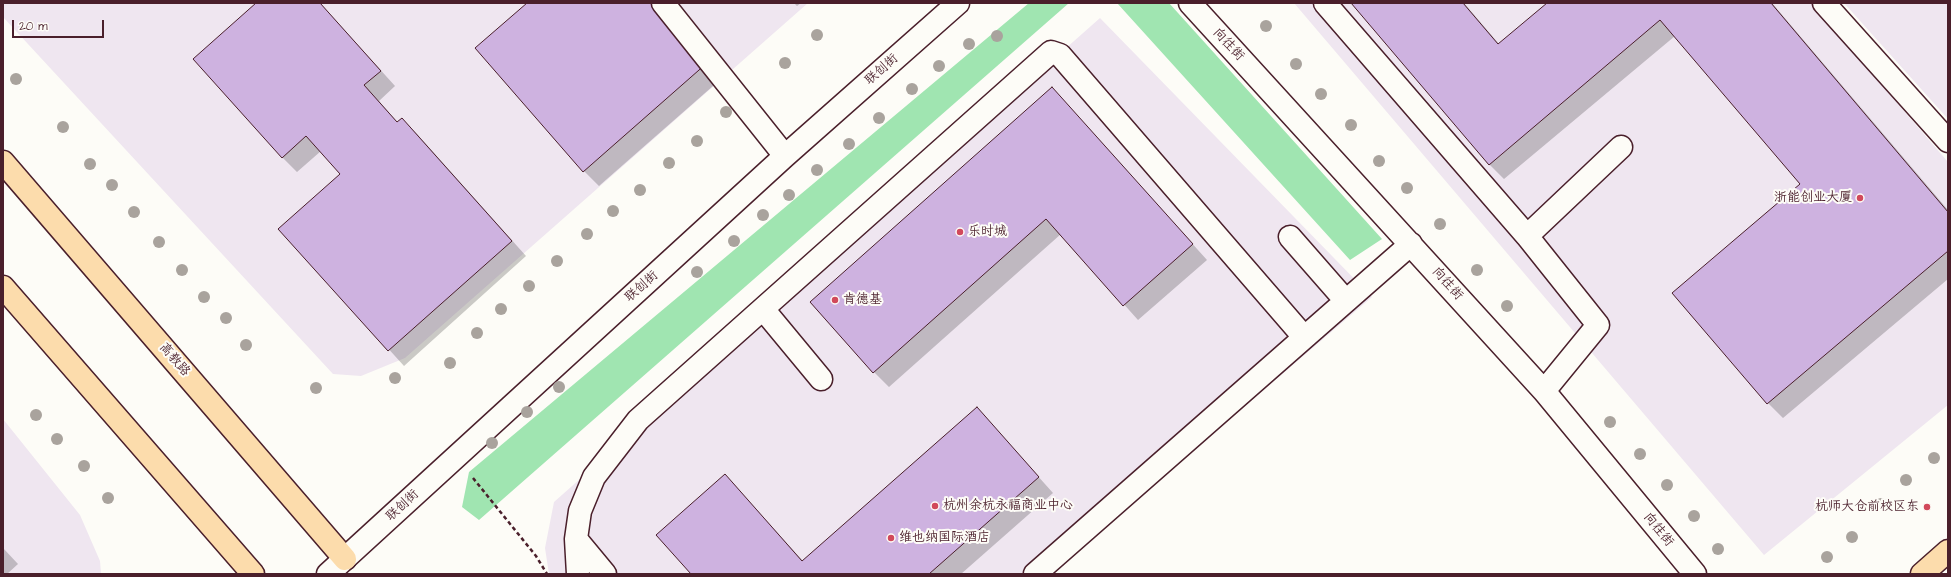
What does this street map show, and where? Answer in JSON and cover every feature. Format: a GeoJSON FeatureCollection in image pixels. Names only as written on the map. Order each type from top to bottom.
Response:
{"type":"FeatureCollection","features":[{"type":"Feature","properties":{"kind":"main road","name":"高教路"},"geometry":{"type":"LineString","coordinates":[[3,162],[345,559]]}},
{"type":"Feature","properties":{"kind":"main road"},"geometry":{"type":"LineString","coordinates":[[3,287],[253,574]]}},
{"type":"Feature","properties":{"kind":"main road"},"geometry":{"type":"LineString","coordinates":[[1922,574],[1948,551]]}},
{"type":"Feature","properties":{"kind":"street"},"geometry":{"type":"LineString","coordinates":[[663,3],[785,156]]}},
{"type":"Feature","properties":{"kind":"street","name":"联创街"},"geometry":{"type":"LineString","coordinates":[[328,574],[785,156],[958,3]]}},
{"type":"Feature","properties":{"kind":"street","name":"向往街"},"geometry":{"type":"LineString","coordinates":[[1190,3],[1544,391],[1695,574]]}},
{"type":"Feature","properties":{"kind":"street"},"geometry":{"type":"LineString","coordinates":[[1325,3],[1526,236],[1598,325],[1544,391]]}},
{"type":"Feature","properties":{"kind":"street"},"geometry":{"type":"LineString","coordinates":[[1824,3],[1948,141]]}},
{"type":"Feature","properties":{"kind":"street"},"geometry":{"type":"LineString","coordinates":[[578,574],[576,539],[580,511],[594,477],[638,420],[1051,52],[1060,55],[1304,337]]}},
{"type":"Feature","properties":{"kind":"street"},"geometry":{"type":"LineString","coordinates":[[1526,236],[1621,146]]}},
{"type":"Feature","properties":{"kind":"street"},"geometry":{"type":"LineString","coordinates":[[1290,237],[1346,301]]}},
{"type":"Feature","properties":{"kind":"street"},"geometry":{"type":"LineString","coordinates":[[1035,574],[1411,244]]}},
{"type":"Feature","properties":{"kind":"street"},"geometry":{"type":"LineString","coordinates":[[764,309],[821,379]]}},
{"type":"Feature","properties":{"kind":"street"},"geometry":{"type":"LineString","coordinates":[[576,539],[605,574]]}},
{"type":"Feature","properties":{"kind":"path"},"geometry":{"type":"LineString","coordinates":[[456,457],[536,556],[547,574]]}},
{"type":"Feature","properties":{"kind":"shaded area"},"geometry":{"type":"Polygon","coordinates":[[[3,3],[808,3],[405,358],[361,376],[333,374],[3,17],[3,3]]]}},
{"type":"Feature","properties":{"kind":"shaded area"},"geometry":{"type":"Polygon","coordinates":[[[1294,3],[1811,3],[1948,162],[1948,405],[1764,555],[1294,3]]]}},
{"type":"Feature","properties":{"kind":"shaded area"},"geometry":{"type":"Polygon","coordinates":[[[1844,3],[1948,3],[1948,119],[1844,3]]]}},
{"type":"Feature","properties":{"kind":"shaded area"},"geometry":{"type":"Polygon","coordinates":[[[1100,18],[1372,297],[1049,574],[549,574],[545,548],[554,502],[1100,18]]]}},
{"type":"Feature","properties":{"kind":"shaded area"},"geometry":{"type":"Polygon","coordinates":[[[3,419],[80,515],[100,561],[101,574],[3,574],[3,419]]]}},
{"type":"Feature","properties":{"kind":"green space"},"geometry":{"type":"Polygon","coordinates":[[[1029,3],[1069,3],[479,520],[462,507],[469,472],[1029,3]]]}},
{"type":"Feature","properties":{"kind":"green space"},"geometry":{"type":"Polygon","coordinates":[[[1117,3],[1169,3],[1382,239],[1350,260],[1117,3]]]}},
{"type":"Feature","properties":{"kind":"building"},"geometry":{"type":"Polygon","coordinates":[[[256,3],[320,3],[381,71],[364,85],[397,122],[402,118],[512,241],[388,351],[278,229],[340,174],[306,136],[282,158],[193,59],[256,3]]]}},
{"type":"Feature","properties":{"kind":"building"},"geometry":{"type":"Polygon","coordinates":[[[527,3],[655,3],[707,63],[583,172],[475,48],[527,3]]]}},
{"type":"Feature","properties":{"kind":"building","name":"浙能创业大厦"},"geometry":{"type":"Polygon","coordinates":[[[1351,3],[1463,3],[1498,44],[1547,3],[1771,3],[1948,212],[1948,251],[1767,404],[1672,293],[1800,184],[1660,20],[1489,165],[1351,3]]]}},
{"type":"Feature","properties":{"kind":"building","name":"乐时城"},"geometry":{"type":"Polygon","coordinates":[[[1052,87],[1193,244],[1123,306],[1046,219],[873,373],[810,302],[1052,87]]]}},
{"type":"Feature","properties":{"kind":"building","name":"杭州余杭永福商业中心"},"geometry":{"type":"Polygon","coordinates":[[[977,407],[1039,477],[929,574],[691,574],[656,535],[725,474],[802,561],[977,407]]]}},
{"type":"Feature","properties":{"kind":"place","name":"浙能创业大厦"},"geometry":{"type":"Point","coordinates":[1860,198]}},
{"type":"Feature","properties":{"kind":"place","name":"乐时城"},"geometry":{"type":"Point","coordinates":[960,232]}},
{"type":"Feature","properties":{"kind":"place","name":"肯德基"},"geometry":{"type":"Point","coordinates":[835,300]}},
{"type":"Feature","properties":{"kind":"place","name":"杭州余杭永福商业中心"},"geometry":{"type":"Point","coordinates":[935,506]}},
{"type":"Feature","properties":{"kind":"place","name":"杭师大仓前校区东"},"geometry":{"type":"Point","coordinates":[1927,507]}},
{"type":"Feature","properties":{"kind":"place","name":"维也纳国际酒店"},"geometry":{"type":"Point","coordinates":[891,538]}}]}
